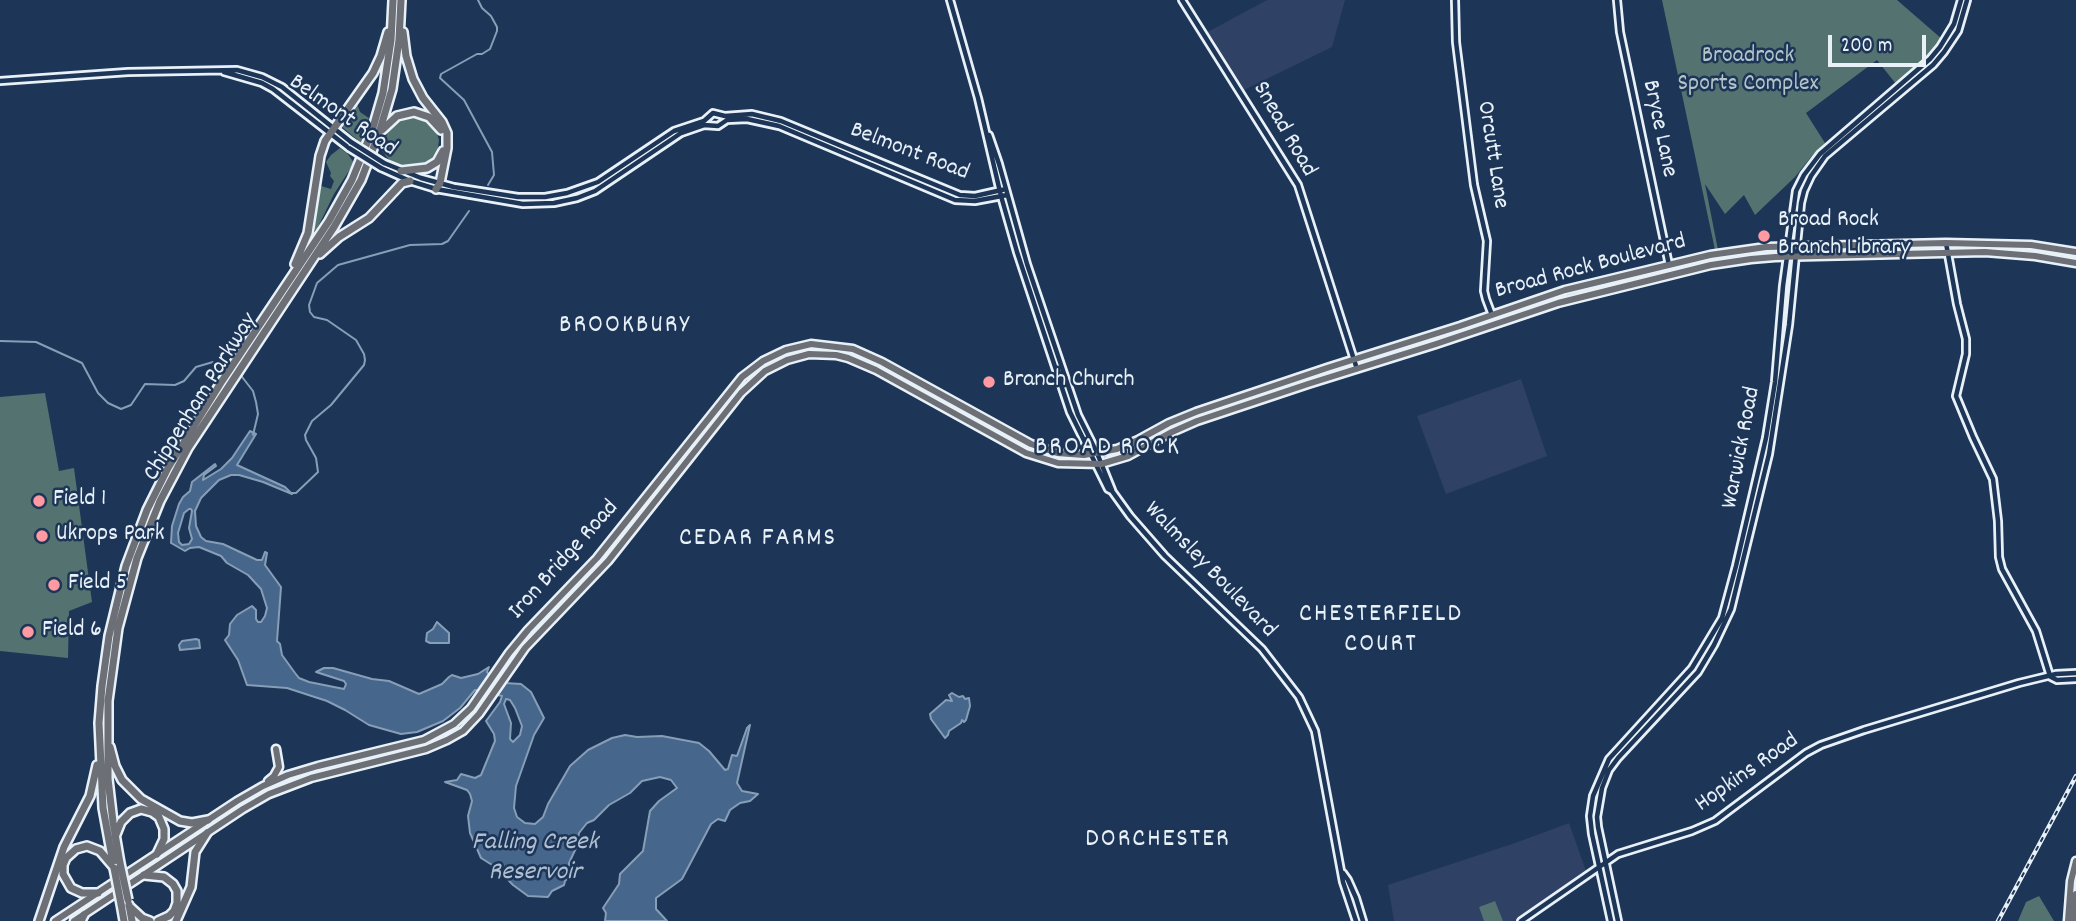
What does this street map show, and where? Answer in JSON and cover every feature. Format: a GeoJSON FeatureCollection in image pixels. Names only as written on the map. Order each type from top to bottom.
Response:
{"type":"FeatureCollection","features":[{"type":"Feature","properties":{"kind":"highway"},"geometry":{"type":"LineString","coordinates":[[278,306],[306,239],[320,156],[331,130],[370,78],[379,60],[388,33],[391,0]]}},
{"type":"Feature","properties":{"kind":"highway","name":"Chippenham Parkway"},"geometry":{"type":"LineString","coordinates":[[278,306],[341,202],[368,142],[387,75],[391,0]]}},
{"type":"Feature","properties":{"kind":"highway"},"geometry":{"type":"LineString","coordinates":[[402,0],[404,42],[410,71],[420,93],[447,133],[438,186]]}},
{"type":"Feature","properties":{"kind":"highway","name":"Chippenham Parkway"},"geometry":{"type":"LineString","coordinates":[[132,921],[103,808],[99,754],[100,702],[107,647],[126,566],[147,510],[164,475],[346,208],[367,166],[394,77],[402,0]]}},
{"type":"Feature","properties":{"kind":"highway"},"geometry":{"type":"LineString","coordinates":[[379,133],[395,117],[410,112],[426,115],[441,130],[444,146],[437,162],[421,170],[401,171]]}},
{"type":"Feature","properties":{"kind":"highway"},"geometry":{"type":"LineString","coordinates":[[278,306],[324,250],[372,216],[402,183],[410,181]]}},
{"type":"Feature","properties":{"kind":"highway","name":"Chippenham Parkway"},"geometry":{"type":"LineString","coordinates":[[116,865],[107,739],[108,701],[116,640],[130,581],[155,512],[176,469],[225,384]]}},
{"type":"Feature","properties":{"kind":"highway"},"geometry":{"type":"LineString","coordinates":[[107,739],[119,775],[137,796],[180,821],[192,823],[208,820]]}},
{"type":"Feature","properties":{"kind":"highway"},"geometry":{"type":"LineString","coordinates":[[39,921],[64,847],[91,792],[99,754]]}},
{"type":"Feature","properties":{"kind":"highway"},"geometry":{"type":"LineString","coordinates":[[115,838],[126,815],[137,810],[149,811],[159,817],[164,828],[164,839],[157,854]]}},
{"type":"Feature","properties":{"kind":"highway"},"geometry":{"type":"LineString","coordinates":[[176,921],[191,887],[195,852],[207,833]]}},
{"type":"Feature","properties":{"kind":"highway"},"geometry":{"type":"LineString","coordinates":[[98,893],[82,893],[71,888],[64,874],[66,858],[75,849],[87,846],[100,851],[116,865]]}},
{"type":"Feature","properties":{"kind":"highway"},"geometry":{"type":"LineString","coordinates":[[144,875],[164,877],[177,891],[174,911],[158,921]]}},
{"type":"Feature","properties":{"kind":"highway"},"geometry":{"type":"LineString","coordinates":[[126,903],[142,918],[150,921]]}},
{"type":"Feature","properties":{"kind":"highway","name":"Chippenham Parkway"},"geometry":{"type":"LineString","coordinates":[[124,921],[126,903]]}},
{"type":"Feature","properties":{"kind":"main road","name":"Walmsley Boulevard"},"geometry":{"type":"LineString","coordinates":[[950,0],[1004,193],[1078,415],[1098,464],[1112,491],[1130,516],[1165,556],[1262,649],[1299,697],[1315,731],[1343,882],[1356,921]]}},
{"type":"Feature","properties":{"kind":"main road","name":"Snead Road"},"geometry":{"type":"LineString","coordinates":[[1182,0],[1298,185],[1357,369]]}},
{"type":"Feature","properties":{"kind":"main road","name":"Orcutt Lane"},"geometry":{"type":"LineString","coordinates":[[1455,0],[1456,42],[1474,185],[1487,240],[1485,291],[1492,315]]}},
{"type":"Feature","properties":{"kind":"main road","name":"Bryce Lane"},"geometry":{"type":"LineString","coordinates":[[1617,0],[1620,32],[1669,265]]}},
{"type":"Feature","properties":{"kind":"main road","name":"Warwick Road"},"geometry":{"type":"LineString","coordinates":[[1611,921],[1598,867],[1590,816],[1593,796],[1609,759],[1692,668],[1718,625],[1727,603],[1775,382],[1786,257],[1796,191],[1812,163],[1930,59],[1949,33],[1961,0]]}},
{"type":"Feature","properties":{"kind":"main road","name":"Warwick Road"},"geometry":{"type":"LineString","coordinates":[[1618,921],[1604,863],[1597,817],[1602,788],[1609,770],[1631,743],[1698,671],[1714,645],[1733,602],[1769,454],[1789,325],[1801,203],[1808,182],[1821,162],[1854,131],[1933,65],[1958,31],[1967,0]]}},
{"type":"Feature","properties":{"kind":"main road","name":"Belmont Road"},"geometry":{"type":"LineString","coordinates":[[0,81],[128,72],[224,72],[273,89],[350,145],[410,181],[509,196],[545,197],[582,189],[598,182],[674,131],[703,122],[713,113],[752,114],[773,118],[960,195],[1004,193]]}},
{"type":"Feature","properties":{"kind":"main road"},"geometry":{"type":"LineString","coordinates":[[719,115],[721,123]]}},
{"type":"Feature","properties":{"kind":"main road"},"geometry":{"type":"LineString","coordinates":[[709,118],[712,125]]}},
{"type":"Feature","properties":{"kind":"main road","name":"Belmont Road"},"geometry":{"type":"LineString","coordinates":[[382,165],[438,186],[511,202],[554,203],[595,191],[681,133],[705,125],[716,127],[729,120],[747,119],[779,126],[955,200],[975,201],[1004,193]]}},
{"type":"Feature","properties":{"kind":"main road"},"geometry":{"type":"LineString","coordinates":[[1946,243],[1966,339],[1966,354],[1956,396],[1993,479],[2002,569],[2008,585],[2036,631],[2050,677]]}},
{"type":"Feature","properties":{"kind":"main road","name":"Broad Rock Boulevard"},"geometry":{"type":"LineString","coordinates":[[1094,454],[1129,445],[1189,414],[1564,290],[1734,251],[1788,247],[2004,243],[2076,253]]}},
{"type":"Feature","properties":{"kind":"main road","name":"Broad Rock Boulevard"},"geometry":{"type":"LineString","coordinates":[[1098,464],[1128,456],[1197,421],[1558,303],[1711,265],[1786,257],[1948,253],[2009,253],[2076,263]]}},
{"type":"Feature","properties":{"kind":"main road","name":"Iron Bridge Road"},"geometry":{"type":"LineString","coordinates":[[55,921],[258,789],[311,768],[415,743],[434,736],[458,721],[471,708],[528,630],[597,558],[741,377],[756,365],[786,350],[811,344],[853,349],[882,362],[1031,444],[1057,453],[1094,454]]}},
{"type":"Feature","properties":{"kind":"main road","name":"Iron Bridge Road"},"geometry":{"type":"LineString","coordinates":[[74,921],[253,803],[292,785],[419,751],[447,740],[472,723],[539,632],[608,561],[741,393],[765,371],[787,360],[808,354],[849,358],[890,377],[1026,453],[1058,463],[1098,464]]}},
{"type":"Feature","properties":{"kind":"main road","name":"Hopkins Road"},"geometry":{"type":"LineString","coordinates":[[1521,921],[1604,863],[1633,848],[1708,825],[1806,753],[1821,745],[2019,683],[2056,674],[2076,673]]}},
{"type":"Feature","properties":{"kind":"main road","name":"Hopkins Road"},"geometry":{"type":"LineString","coordinates":[[2050,677],[2057,680],[2076,679]]}},
{"type":"Feature","properties":{"kind":"main road"},"geometry":{"type":"LineString","coordinates":[[258,789],[277,772],[279,762],[276,749]]}},
{"type":"Feature","properties":{"kind":"main road"},"geometry":{"type":"LineString","coordinates":[[2068,921],[2071,881],[2076,861]]}},
{"type":"Feature","properties":{"kind":"main road","name":"Walmsley Boulevard"},"geometry":{"type":"LineString","coordinates":[[1342,872],[1356,898],[1363,921]]}},
{"type":"Feature","properties":{"kind":"main road"},"geometry":{"type":"LineString","coordinates":[[2074,921],[2076,894]]}},
{"type":"Feature","properties":{"kind":"shaded area"},"geometry":{"type":"Polygon","coordinates":[[[1267,0],[1345,0],[1332,47],[1238,93],[1202,35],[1267,0]]]}},
{"type":"Feature","properties":{"kind":"shaded area"},"geometry":{"type":"Polygon","coordinates":[[[1521,379],[1547,456],[1446,494],[1417,416],[1521,379]]]}},
{"type":"Feature","properties":{"kind":"shaded area"},"geometry":{"type":"Polygon","coordinates":[[[1569,823],[1586,871],[1515,921],[1394,921],[1388,885],[1569,823]]]}},
{"type":"Feature","properties":{"kind":"green space","name":"Broadrock Sports Complex"},"geometry":{"type":"Polygon","coordinates":[[[1662,0],[1897,0],[1942,39],[1924,60],[1896,84],[1877,60],[1806,113],[1825,143],[1795,177],[1755,215],[1744,195],[1725,214],[1705,184],[1718,250],[1715,250],[1662,0]]]}},
{"type":"Feature","properties":{"kind":"green space"},"geometry":{"type":"Polygon","coordinates":[[[357,104],[360,112],[369,118],[361,143],[341,126],[357,104]]]}},
{"type":"Feature","properties":{"kind":"green space"},"geometry":{"type":"Polygon","coordinates":[[[410,115],[429,120],[435,127],[439,140],[437,154],[422,167],[390,161],[381,150],[389,129],[410,115]]]}},
{"type":"Feature","properties":{"kind":"green space"},"geometry":{"type":"Polygon","coordinates":[[[340,148],[354,163],[334,194],[316,231],[321,186],[331,189],[334,181],[326,162],[340,148]]]}},
{"type":"Feature","properties":{"kind":"green space","name":"Ukrops Park"},"geometry":{"type":"Polygon","coordinates":[[[45,393],[59,471],[74,468],[92,602],[69,611],[68,658],[0,651],[0,397],[45,393]]]}},
{"type":"Feature","properties":{"kind":"green space"},"geometry":{"type":"Polygon","coordinates":[[[2039,896],[2054,921],[2018,921],[2026,902],[2039,896]]]}},
{"type":"Feature","properties":{"kind":"green space"},"geometry":{"type":"Polygon","coordinates":[[[1495,901],[1503,921],[1484,921],[1479,907],[1495,901]]]}},
{"type":"Feature","properties":{"kind":"water","name":"Falling Creek Reservoir"},"geometry":{"type":"Polygon","coordinates":[[[250,431],[256,434],[237,465],[285,487],[292,494],[263,482],[231,475],[219,480],[201,498],[195,511],[196,526],[206,541],[223,544],[257,560],[262,560],[265,552],[267,553],[265,565],[281,587],[277,641],[282,655],[299,678],[344,689],[344,681],[316,672],[333,668],[389,681],[419,694],[442,684],[452,675],[461,678],[478,674],[489,667],[487,672],[491,677],[505,683],[521,684],[531,692],[544,718],[534,735],[516,786],[514,808],[517,817],[525,823],[535,824],[543,817],[570,766],[588,750],[612,738],[625,735],[662,736],[699,743],[725,770],[728,769],[732,755],[737,756],[750,725],[737,783],[742,791],[758,794],[750,801],[740,803],[730,810],[725,821],[718,819],[711,824],[682,879],[656,898],[656,909],[667,921],[605,921],[606,913],[603,908],[619,884],[620,874],[643,851],[650,811],[677,788],[671,780],[660,777],[642,781],[630,793],[609,805],[579,833],[577,846],[569,863],[571,875],[564,885],[552,891],[548,897],[528,896],[497,868],[481,858],[470,833],[470,794],[467,790],[445,782],[457,780],[461,774],[475,778],[481,775],[495,741],[486,721],[502,696],[475,690],[460,708],[443,721],[417,732],[401,734],[369,725],[327,701],[287,688],[247,685],[238,660],[225,640],[229,635],[230,624],[237,615],[252,606],[256,610],[256,619],[261,622],[267,608],[261,589],[248,575],[227,563],[221,556],[199,547],[185,551],[171,543],[172,526],[179,504],[190,491],[192,482],[215,464],[216,466],[204,475],[203,480],[221,469],[250,431]],[[189,509],[184,513],[178,533],[182,545],[189,544],[192,539],[189,528],[192,511],[189,509]],[[506,699],[504,704],[511,723],[510,739],[513,742],[520,735],[522,726],[515,708],[510,700],[506,699]]]}},
{"type":"Feature","properties":{"kind":"water"},"geometry":{"type":"Polygon","coordinates":[[[437,622],[449,633],[449,643],[426,641],[427,633],[437,622]]]}},
{"type":"Feature","properties":{"kind":"water"},"geometry":{"type":"Polygon","coordinates":[[[199,640],[200,648],[180,650],[182,641],[199,640]]]}},
{"type":"Feature","properties":{"kind":"water"},"geometry":{"type":"Polygon","coordinates":[[[952,693],[969,698],[970,706],[966,720],[962,720],[949,731],[945,738],[930,714],[946,700],[952,701],[949,695],[952,693]]]}},
{"type":"Feature","properties":{"kind":"waterway"},"geometry":{"type":"LineString","coordinates":[[478,0],[497,27],[490,49],[441,74],[440,78],[464,100],[492,152],[494,175],[488,185]]}},
{"type":"Feature","properties":{"kind":"waterway"},"geometry":{"type":"LineString","coordinates":[[291,493],[296,493],[318,472],[316,458],[305,435],[312,421],[331,405],[364,365],[365,360],[356,340],[327,320],[314,317],[310,312],[309,305],[317,283],[338,265],[410,245],[442,244],[448,241],[469,211]]}},
{"type":"Feature","properties":{"kind":"waterway"},"geometry":{"type":"LineString","coordinates":[[0,341],[36,342],[82,363],[98,393],[108,403],[121,409],[131,405],[145,384],[175,385],[184,381],[196,367],[213,362],[230,365]]}},
{"type":"Feature","properties":{"kind":"waterway"},"geometry":{"type":"LineString","coordinates":[[239,373],[253,391],[256,402],[258,414],[253,435]]}},
{"type":"Feature","properties":{"kind":"railway"},"geometry":{"type":"LineString","coordinates":[[1998,921],[2076,776]]}},
{"type":"Feature","properties":{"kind":"place","name":"Broad Rock Branch Library"},"geometry":{"type":"Point","coordinates":[1764,236]}},
{"type":"Feature","properties":{"kind":"place","name":"Branch Church"},"geometry":{"type":"Point","coordinates":[989,382]}},
{"type":"Feature","properties":{"kind":"place","name":"Field 1"},"geometry":{"type":"Point","coordinates":[39,501]}},
{"type":"Feature","properties":{"kind":"place","name":"Ukrops Park"},"geometry":{"type":"Point","coordinates":[42,536]}},
{"type":"Feature","properties":{"kind":"place","name":"Field 5"},"geometry":{"type":"Point","coordinates":[54,585]}},
{"type":"Feature","properties":{"kind":"place","name":"Field 6"},"geometry":{"type":"Point","coordinates":[28,632]}},
{"type":"Feature","properties":{"kind":"district","name":"BROOKBURY"},"geometry":{"type":"Point","coordinates":[625,327]}},
{"type":"Feature","properties":{"kind":"district","name":"BROAD ROCK"},"geometry":{"type":"Point","coordinates":[1108,449]}},
{"type":"Feature","properties":{"kind":"district","name":"CEDAR FARMS"},"geometry":{"type":"Point","coordinates":[758,540]}},
{"type":"Feature","properties":{"kind":"district","name":"CHESTERFIELD COURT"},"geometry":{"type":"Point","coordinates":[1381,631]}},
{"type":"Feature","properties":{"kind":"district","name":"DORCHESTER"},"geometry":{"type":"Point","coordinates":[1158,841]}}]}
